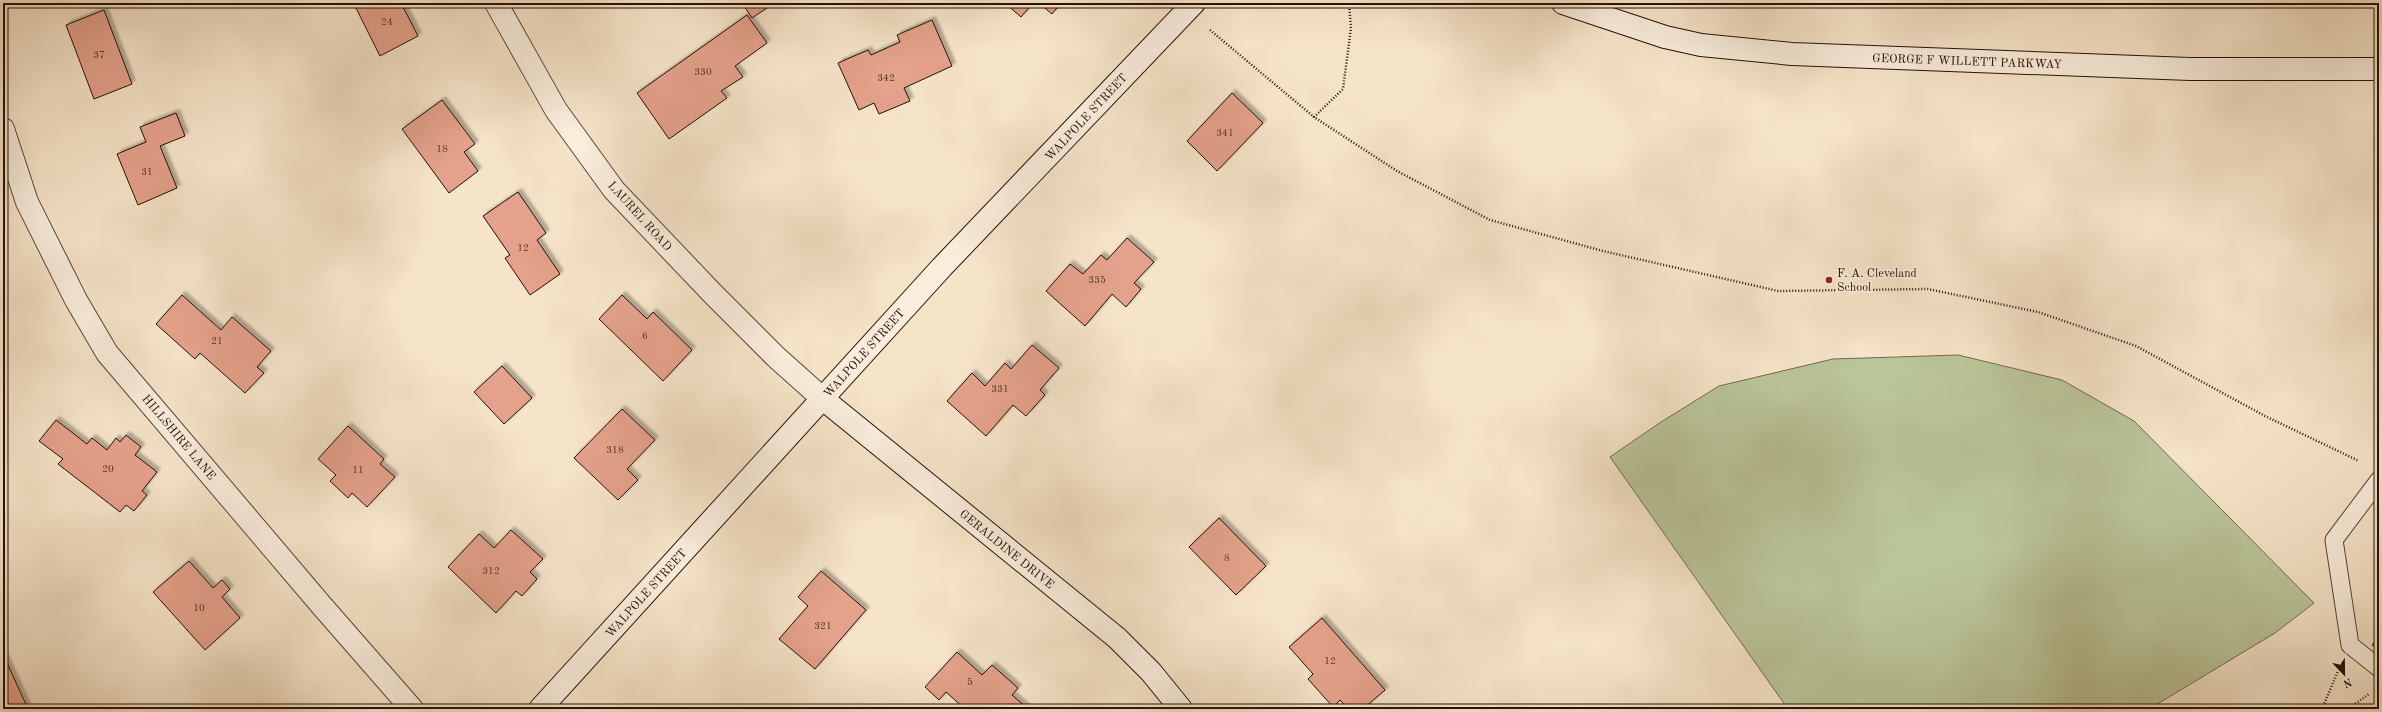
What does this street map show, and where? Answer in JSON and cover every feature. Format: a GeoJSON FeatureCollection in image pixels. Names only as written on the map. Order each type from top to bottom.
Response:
{"type":"FeatureCollection","features":[{"type":"Feature","properties":{"kind":"street","name":"LAUREL ROAD"},"geometry":{"type":"LineString","coordinates":[[496,3],[556,110],[614,190],[718,299],[776,357],[823,399]]}},
{"type":"Feature","properties":{"kind":"street","name":"GEORGE F WILLETT PARKWAY"},"geometry":{"type":"LineString","coordinates":[[1563,3],[1664,37],[1701,45],[1792,54],[2190,69],[2379,69]]}},
{"type":"Feature","properties":{"kind":"street","name":"WALPOLE STREET"},"geometry":{"type":"LineString","coordinates":[[540,709],[942,267],[1191,6]]}},
{"type":"Feature","properties":{"kind":"street","name":"HILLSHIRE LANE"},"geometry":{"type":"LineString","coordinates":[[3,129],[27,202],[76,300],[107,352],[322,606],[412,709]]}},
{"type":"Feature","properties":{"kind":"street","name":"GERALDINE DRIVE"},"geometry":{"type":"LineString","coordinates":[[823,399],[1117,638],[1151,672],[1181,709]]}},
{"type":"Feature","properties":{"kind":"lane"},"geometry":{"type":"LineString","coordinates":[[2379,480],[2334,540],[2350,645],[2379,668]]}},
{"type":"Feature","properties":{"kind":"path"},"geometry":{"type":"LineString","coordinates":[[1314,117],[1343,89],[1351,28],[1349,3]]}},
{"type":"Feature","properties":{"kind":"path"},"geometry":{"type":"LineString","coordinates":[[1191,6],[1216,36],[1314,117],[1397,171],[1490,220],[1603,251],[1778,291],[1928,289],[2038,312],[2136,346],[2265,416],[2365,463]]}},
{"type":"Feature","properties":{"kind":"path"},"geometry":{"type":"LineString","coordinates":[[2322,709],[2350,645]]}},
{"type":"Feature","properties":{"kind":"path"},"geometry":{"type":"LineString","coordinates":[[2348,709],[2373,691]]}},
{"type":"Feature","properties":{"kind":"green space"},"geometry":{"type":"Polygon","coordinates":[[[1958,355],[2062,380],[2134,421],[2314,603],[2275,633],[2149,709],[1788,709],[1610,457],[1661,422],[1719,386],[1833,359],[1958,355]]]}},
{"type":"Feature","properties":{"kind":"building"},"geometry":{"type":"Polygon","coordinates":[[[361,3],[401,3],[418,36],[380,56],[355,6],[361,3]]]}},
{"type":"Feature","properties":{"kind":"building"},"geometry":{"type":"Polygon","coordinates":[[[742,3],[768,3],[770,6],[752,18],[742,3]]]}},
{"type":"Feature","properties":{"kind":"building"},"geometry":{"type":"Polygon","coordinates":[[[1005,3],[1033,3],[1021,17],[1005,3]]]}},
{"type":"Feature","properties":{"kind":"building"},"geometry":{"type":"Polygon","coordinates":[[[1039,3],[1061,3],[1052,14],[1039,3]]]}},
{"type":"Feature","properties":{"kind":"building"},"geometry":{"type":"Polygon","coordinates":[[[104,10],[132,84],[94,99],[66,25],[104,10]]]}},
{"type":"Feature","properties":{"kind":"building"},"geometry":{"type":"Polygon","coordinates":[[[747,15],[767,43],[735,66],[743,77],[721,91],[727,98],[669,139],[637,93],[747,15]]]}},
{"type":"Feature","properties":{"kind":"building"},"geometry":{"type":"Polygon","coordinates":[[[932,20],[952,66],[904,88],[910,101],[879,114],[874,103],[859,110],[838,63],[868,50],[871,55],[900,42],[897,35],[932,20]]]}},
{"type":"Feature","properties":{"kind":"building"},"geometry":{"type":"Polygon","coordinates":[[[1232,93],[1263,123],[1217,171],[1187,141],[1232,93]]]}},
{"type":"Feature","properties":{"kind":"building"},"geometry":{"type":"Polygon","coordinates":[[[442,100],[475,144],[464,152],[478,171],[449,193],[402,129],[442,100]]]}},
{"type":"Feature","properties":{"kind":"building"},"geometry":{"type":"Polygon","coordinates":[[[176,113],[185,136],[160,146],[177,188],[138,205],[117,154],[146,142],[140,127],[176,113]]]}},
{"type":"Feature","properties":{"kind":"building"},"geometry":{"type":"Polygon","coordinates":[[[518,192],[546,233],[537,240],[560,274],[530,295],[505,258],[510,255],[483,216],[518,192]]]}},
{"type":"Feature","properties":{"kind":"building"},"geometry":{"type":"Polygon","coordinates":[[[1127,238],[1154,262],[1134,283],[1141,289],[1126,307],[1112,294],[1085,326],[1046,291],[1070,264],[1083,274],[1101,255],[1107,260],[1127,238]]]}},
{"type":"Feature","properties":{"kind":"building"},"geometry":{"type":"Polygon","coordinates":[[[182,295],[221,330],[232,317],[271,351],[257,367],[264,373],[245,393],[200,353],[195,359],[156,324],[182,295]]]}},
{"type":"Feature","properties":{"kind":"building"},"geometry":{"type":"Polygon","coordinates":[[[622,295],[647,319],[653,312],[692,350],[663,381],[599,319],[622,295]]]}},
{"type":"Feature","properties":{"kind":"building"},"geometry":{"type":"Polygon","coordinates":[[[1032,345],[1059,368],[1040,390],[1045,395],[1026,416],[1013,405],[986,436],[947,401],[972,373],[985,386],[1005,363],[1011,369],[1032,345]]]}},
{"type":"Feature","properties":{"kind":"building"},"geometry":{"type":"Polygon","coordinates":[[[502,366],[532,398],[504,424],[474,392],[502,366]]]}},
{"type":"Feature","properties":{"kind":"building"},"geometry":{"type":"Polygon","coordinates":[[[622,409],[655,440],[627,469],[638,480],[618,500],[574,458],[622,409]]]}},
{"type":"Feature","properties":{"kind":"building"},"geometry":{"type":"Polygon","coordinates":[[[56,420],[87,444],[92,438],[107,450],[116,438],[120,442],[126,435],[141,447],[135,455],[157,472],[142,491],[147,495],[134,511],[126,505],[120,512],[58,464],[63,459],[39,441],[56,420]]]}},
{"type":"Feature","properties":{"kind":"building"},"geometry":{"type":"Polygon","coordinates":[[[348,426],[384,459],[380,464],[395,477],[367,507],[352,493],[348,498],[330,481],[336,475],[318,459],[348,426]]]}},
{"type":"Feature","properties":{"kind":"building"},"geometry":{"type":"Polygon","coordinates":[[[1219,518],[1266,566],[1236,595],[1189,547],[1219,518]]]}},
{"type":"Feature","properties":{"kind":"building"},"geometry":{"type":"Polygon","coordinates":[[[511,530],[543,559],[530,572],[537,579],[522,596],[516,591],[496,613],[448,567],[479,534],[494,548],[511,530]]]}},
{"type":"Feature","properties":{"kind":"building"},"geometry":{"type":"Polygon","coordinates":[[[189,561],[213,588],[222,580],[230,589],[222,597],[240,618],[205,650],[153,592],[189,561]]]}},
{"type":"Feature","properties":{"kind":"building"},"geometry":{"type":"Polygon","coordinates":[[[821,571],[866,610],[815,669],[779,639],[808,606],[798,597],[821,571]]]}},
{"type":"Feature","properties":{"kind":"building"},"geometry":{"type":"Polygon","coordinates":[[[1322,618],[1385,690],[1363,709],[1348,709],[1340,700],[1333,707],[1308,679],[1313,674],[1289,647],[1322,618]]]}},
{"type":"Feature","properties":{"kind":"building"},"geometry":{"type":"Polygon","coordinates":[[[2379,636],[2379,650],[2372,645],[2379,636]]]}},
{"type":"Feature","properties":{"kind":"building"},"geometry":{"type":"Polygon","coordinates":[[[957,652],[982,675],[992,665],[1018,688],[1012,695],[1028,709],[965,709],[946,692],[939,700],[925,687],[957,652]]]}},
{"type":"Feature","properties":{"kind":"building"},"geometry":{"type":"Polygon","coordinates":[[[3,654],[28,709],[3,709],[3,654]]]}},
{"type":"Feature","properties":{"kind":"place","name":"F. A. Cleveland School"},"geometry":{"type":"Point","coordinates":[1829,280]}}]}
